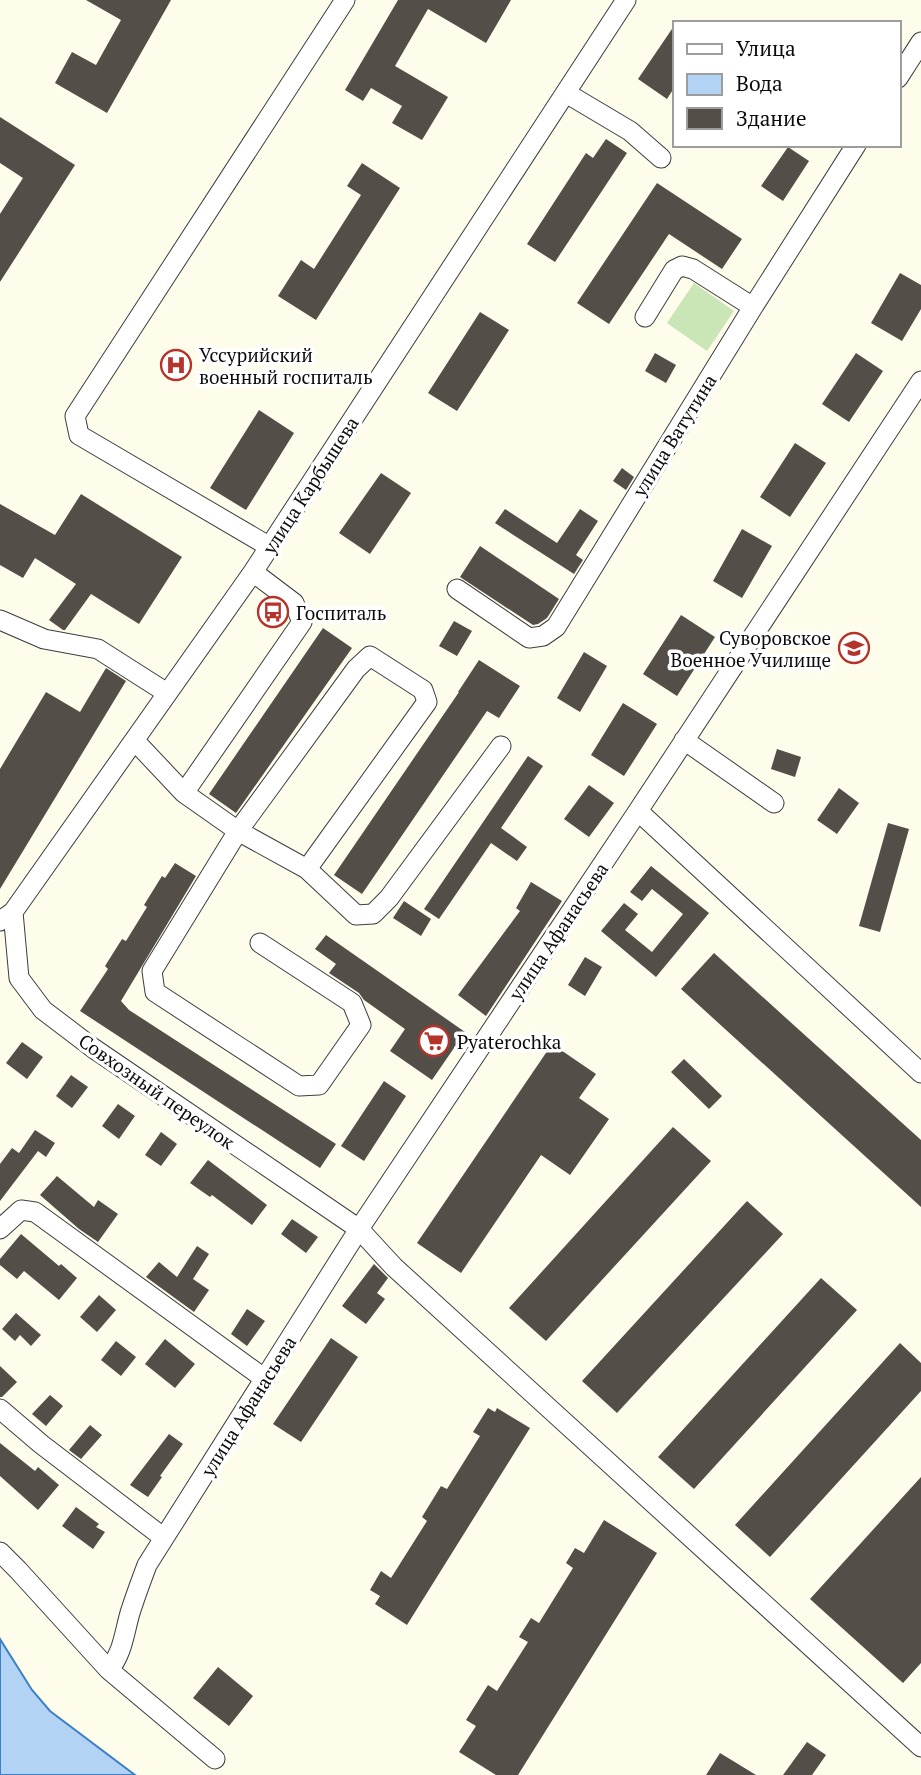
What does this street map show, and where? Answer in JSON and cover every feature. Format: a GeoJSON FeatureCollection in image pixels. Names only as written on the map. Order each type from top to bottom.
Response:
{"type":"FeatureCollection","features":[{"type":"Feature","properties":{"kind":"street"},"geometry":{"type":"LineString","coordinates":[[270,547],[79,435],[75,416],[345,0]]}},
{"type":"Feature","properties":{"kind":"street","name":"улица Карбышева"},"geometry":{"type":"LineString","coordinates":[[0,938],[6,917],[135,741],[270,547],[626,0]]}},
{"type":"Feature","properties":{"kind":"street"},"geometry":{"type":"LineString","coordinates":[[900,75],[921,42]]}},
{"type":"Feature","properties":{"kind":"street"},"geometry":{"type":"LineString","coordinates":[[566,93],[630,131],[661,158]]}},
{"type":"Feature","properties":{"kind":"street","name":"улица Ватутина"},"geometry":{"type":"LineString","coordinates":[[457,589],[529,638],[543,636],[556,627],[855,147]]}},
{"type":"Feature","properties":{"kind":"street"},"geometry":{"type":"LineString","coordinates":[[645,317],[674,270],[682,266],[753,307]]}},
{"type":"Feature","properties":{"kind":"street","name":"улица Афанасьева"},"geometry":{"type":"LineString","coordinates":[[109,1670],[124,1644],[130,1613],[147,1565],[164,1538],[359,1229],[921,381]]}},
{"type":"Feature","properties":{"kind":"street"},"geometry":{"type":"LineString","coordinates":[[184,793],[302,622],[294,603],[253,572]]}},
{"type":"Feature","properties":{"kind":"street"},"geometry":{"type":"LineString","coordinates":[[0,620],[44,639],[98,649],[167,692]]}},
{"type":"Feature","properties":{"kind":"street"},"geometry":{"type":"LineString","coordinates":[[260,943],[352,1003],[361,1025],[319,1085],[299,1086],[155,992],[152,971],[238,831],[356,669],[370,656],[423,690],[427,702],[307,869]]}},
{"type":"Feature","properties":{"kind":"street"},"geometry":{"type":"LineString","coordinates":[[684,740],[774,803]]}},
{"type":"Feature","properties":{"kind":"street"},"geometry":{"type":"LineString","coordinates":[[135,741],[184,793],[238,831],[307,869],[356,915],[373,914],[389,898],[501,746]]}},
{"type":"Feature","properties":{"kind":"street"},"geometry":{"type":"LineString","coordinates":[[638,811],[921,1073]]}},
{"type":"Feature","properties":{"kind":"street","name":"Совхозный переулок"},"geometry":{"type":"LineString","coordinates":[[6,917],[19,978],[43,1010],[93,1048],[359,1229],[394,1267],[921,1747]]}},
{"type":"Feature","properties":{"kind":"street"},"geometry":{"type":"LineString","coordinates":[[0,1229],[21,1210],[35,1212],[265,1379]]}},
{"type":"Feature","properties":{"kind":"street"},"geometry":{"type":"LineString","coordinates":[[0,1409],[41,1444],[164,1538]]}},
{"type":"Feature","properties":{"kind":"street"},"geometry":{"type":"LineString","coordinates":[[0,1552],[109,1670],[215,1759]]}},
{"type":"Feature","properties":{"kind":"green space"},"geometry":{"type":"Polygon","coordinates":[[[694,283],[734,311],[707,351],[667,323],[694,283]]]}},
{"type":"Feature","properties":{"kind":"water"},"geometry":{"type":"Polygon","coordinates":[[[0,1639],[32,1690],[50,1711],[135,1775],[0,1775],[0,1639]]]}},
{"type":"Feature","properties":{"kind":"building"},"geometry":{"type":"Polygon","coordinates":[[[86,0],[171,0],[107,113],[55,83],[72,52],[96,65],[121,20],[86,0]]]}},
{"type":"Feature","properties":{"kind":"building"},"geometry":{"type":"Polygon","coordinates":[[[398,0],[511,0],[486,43],[428,9],[395,66],[448,97],[422,140],[392,123],[402,106],[371,88],[363,101],[345,90],[398,0]]]}},
{"type":"Feature","properties":{"kind":"building"},"geometry":{"type":"Polygon","coordinates":[[[673,27],[673,90],[667,99],[638,79],[673,27]]]}},
{"type":"Feature","properties":{"kind":"building"},"geometry":{"type":"Polygon","coordinates":[[[0,117],[75,165],[0,282],[0,214],[23,178],[0,163],[0,117]]]}},
{"type":"Feature","properties":{"kind":"building"},"geometry":{"type":"Polygon","coordinates":[[[606,139],[627,153],[555,262],[527,244],[586,153],[593,158],[606,139]]]}},
{"type":"Feature","properties":{"kind":"building"},"geometry":{"type":"Polygon","coordinates":[[[788,147],[809,161],[783,201],[761,186],[788,147]]]}},
{"type":"Feature","properties":{"kind":"building"},"geometry":{"type":"Polygon","coordinates":[[[362,163],[400,188],[316,320],[278,296],[301,260],[314,269],[361,195],[347,186],[362,163]]]}},
{"type":"Feature","properties":{"kind":"building"},"geometry":{"type":"Polygon","coordinates":[[[657,183],[742,239],[722,269],[669,234],[609,324],[577,303],[657,183]]]}},
{"type":"Feature","properties":{"kind":"building"},"geometry":{"type":"Polygon","coordinates":[[[900,273],[921,285],[921,309],[902,341],[871,323],[900,273]]]}},
{"type":"Feature","properties":{"kind":"building"},"geometry":{"type":"Polygon","coordinates":[[[480,312],[509,330],[457,411],[428,393],[480,312]]]}},
{"type":"Feature","properties":{"kind":"building"},"geometry":{"type":"Polygon","coordinates":[[[655,353],[676,365],[666,383],[645,371],[655,353]]]}},
{"type":"Feature","properties":{"kind":"building"},"geometry":{"type":"Polygon","coordinates":[[[856,353],[883,371],[849,422],[822,404],[856,353]]]}},
{"type":"Feature","properties":{"kind":"building"},"geometry":{"type":"Polygon","coordinates":[[[259,410],[294,433],[246,510],[210,488],[259,410]]]}},
{"type":"Feature","properties":{"kind":"building"},"geometry":{"type":"Polygon","coordinates":[[[795,443],[826,463],[790,517],[760,497],[795,443]]]}},
{"type":"Feature","properties":{"kind":"building"},"geometry":{"type":"Polygon","coordinates":[[[622,468],[634,477],[626,490],[613,481],[622,468]]]}},
{"type":"Feature","properties":{"kind":"building"},"geometry":{"type":"Polygon","coordinates":[[[381,473],[411,493],[370,554],[339,533],[381,473]]]}},
{"type":"Feature","properties":{"kind":"building"},"geometry":{"type":"Polygon","coordinates":[[[81,494],[182,557],[139,624],[91,594],[63,630],[49,620],[76,584],[35,558],[23,578],[0,565],[0,504],[55,535],[81,494]]]}},
{"type":"Feature","properties":{"kind":"building"},"geometry":{"type":"Polygon","coordinates":[[[505,509],[557,543],[580,509],[598,521],[576,555],[583,560],[574,574],[495,523],[505,509]]]}},
{"type":"Feature","properties":{"kind":"building"},"geometry":{"type":"Polygon","coordinates":[[[742,529],[772,546],[742,598],[713,581],[742,529]]]}},
{"type":"Feature","properties":{"kind":"building"},"geometry":{"type":"Polygon","coordinates":[[[480,546],[559,599],[547,618],[533,625],[460,577],[480,546]]]}},
{"type":"Feature","properties":{"kind":"building"},"geometry":{"type":"Polygon","coordinates":[[[681,615],[715,637],[677,696],[643,674],[681,615]]]}},
{"type":"Feature","properties":{"kind":"building"},"geometry":{"type":"Polygon","coordinates":[[[454,621],[472,631],[457,656],[439,646],[454,621]]]}},
{"type":"Feature","properties":{"kind":"building"},"geometry":{"type":"Polygon","coordinates":[[[323,628],[352,648],[236,813],[209,794],[323,628]]]}},
{"type":"Feature","properties":{"kind":"building"},"geometry":{"type":"Polygon","coordinates":[[[584,652],[607,666],[580,712],[557,698],[584,652]]]}},
{"type":"Feature","properties":{"kind":"building"},"geometry":{"type":"Polygon","coordinates":[[[479,660],[520,686],[499,718],[487,711],[362,894],[334,875],[479,660]]]}},
{"type":"Feature","properties":{"kind":"building"},"geometry":{"type":"Polygon","coordinates":[[[106,668],[126,681],[0,889],[0,769],[46,692],[80,712],[106,668]]]}},
{"type":"Feature","properties":{"kind":"building"},"geometry":{"type":"Polygon","coordinates":[[[623,703],[657,724],[624,776],[591,755],[623,703]]]}},
{"type":"Feature","properties":{"kind":"building"},"geometry":{"type":"Polygon","coordinates":[[[777,749],[801,757],[795,777],[771,769],[777,749]]]}},
{"type":"Feature","properties":{"kind":"building"},"geometry":{"type":"Polygon","coordinates":[[[528,756],[543,766],[501,828],[527,847],[517,861],[491,843],[439,919],[424,909],[528,756]]]}},
{"type":"Feature","properties":{"kind":"building"},"geometry":{"type":"Polygon","coordinates":[[[589,785],[614,803],[589,837],[564,819],[589,785]]]}},
{"type":"Feature","properties":{"kind":"building"},"geometry":{"type":"Polygon","coordinates":[[[839,788],[859,803],[837,834],[817,820],[839,788]]]}},
{"type":"Feature","properties":{"kind":"building"},"geometry":{"type":"Polygon","coordinates":[[[888,823],[909,829],[880,932],[859,926],[888,823]]]}},
{"type":"Feature","properties":{"kind":"building"},"geometry":{"type":"Polygon","coordinates":[[[175,863],[196,876],[121,1001],[129,1010],[336,1144],[320,1168],[80,1011],[108,969],[105,966],[122,939],[126,941],[147,907],[144,905],[162,876],[165,878],[175,863]]]}},
{"type":"Feature","properties":{"kind":"building"},"geometry":{"type":"Polygon","coordinates":[[[651,866],[709,913],[656,977],[601,931],[624,903],[638,914],[625,930],[652,952],[683,914],[652,889],[642,901],[630,892],[651,866]]]}},
{"type":"Feature","properties":{"kind":"building"},"geometry":{"type":"Polygon","coordinates":[[[531,882],[562,901],[486,1016],[458,995],[520,911],[516,908],[531,882]]]}},
{"type":"Feature","properties":{"kind":"building"},"geometry":{"type":"Polygon","coordinates":[[[404,901],[431,919],[421,936],[393,918],[404,901]]]}},
{"type":"Feature","properties":{"kind":"building"},"geometry":{"type":"Polygon","coordinates":[[[326,935],[465,1032],[432,1080],[390,1051],[405,1029],[329,973],[336,964],[315,949],[326,935]]]}},
{"type":"Feature","properties":{"kind":"building"},"geometry":{"type":"Polygon","coordinates":[[[714,953],[921,1140],[921,1207],[681,989],[714,953]]]}},
{"type":"Feature","properties":{"kind":"building"},"geometry":{"type":"Polygon","coordinates":[[[585,957],[602,967],[585,996],[568,985],[585,957]]]}},
{"type":"Feature","properties":{"kind":"building"},"geometry":{"type":"Polygon","coordinates":[[[22,1042],[43,1057],[27,1079],[6,1063],[22,1042]]]}},
{"type":"Feature","properties":{"kind":"building"},"geometry":{"type":"Polygon","coordinates":[[[552,1044],[596,1074],[579,1098],[609,1119],[570,1175],[541,1155],[461,1273],[417,1243],[552,1044]]]}},
{"type":"Feature","properties":{"kind":"building"},"geometry":{"type":"Polygon","coordinates":[[[684,1059],[722,1096],[709,1109],[671,1072],[684,1059]]]}},
{"type":"Feature","properties":{"kind":"building"},"geometry":{"type":"Polygon","coordinates":[[[71,1075],[88,1087],[72,1108],[56,1096],[71,1075]]]}},
{"type":"Feature","properties":{"kind":"building"},"geometry":{"type":"Polygon","coordinates":[[[384,1081],[406,1096],[364,1161],[341,1146],[384,1081]]]}},
{"type":"Feature","properties":{"kind":"building"},"geometry":{"type":"Polygon","coordinates":[[[118,1104],[135,1116],[119,1139],[102,1126],[118,1104]]]}},
{"type":"Feature","properties":{"kind":"building"},"geometry":{"type":"Polygon","coordinates":[[[673,1127],[711,1161],[546,1341],[509,1308],[673,1127]]]}},
{"type":"Feature","properties":{"kind":"building"},"geometry":{"type":"Polygon","coordinates":[[[35,1130],[55,1143],[46,1157],[38,1151],[0,1201],[0,1164],[12,1148],[19,1153],[35,1130]]]}},
{"type":"Feature","properties":{"kind":"building"},"geometry":{"type":"Polygon","coordinates":[[[161,1132],[177,1144],[161,1166],[145,1155],[161,1132]]]}},
{"type":"Feature","properties":{"kind":"building"},"geometry":{"type":"Polygon","coordinates":[[[208,1160],[267,1205],[252,1225],[212,1195],[210,1197],[190,1183],[208,1160]]]}},
{"type":"Feature","properties":{"kind":"building"},"geometry":{"type":"Polygon","coordinates":[[[57,1176],[94,1207],[98,1200],[118,1214],[98,1242],[40,1195],[57,1176]]]}},
{"type":"Feature","properties":{"kind":"building"},"geometry":{"type":"Polygon","coordinates":[[[747,1201],[783,1234],[617,1413],[582,1381],[747,1201]]]}},
{"type":"Feature","properties":{"kind":"building"},"geometry":{"type":"Polygon","coordinates":[[[292,1219],[318,1237],[306,1253],[281,1234],[292,1219]]]}},
{"type":"Feature","properties":{"kind":"building"},"geometry":{"type":"Polygon","coordinates":[[[21,1234],[77,1278],[59,1300],[24,1271],[17,1279],[0,1265],[0,1259],[21,1234]]]}},
{"type":"Feature","properties":{"kind":"building"},"geometry":{"type":"Polygon","coordinates":[[[197,1246],[209,1254],[193,1279],[209,1290],[194,1312],[146,1277],[159,1262],[177,1277],[197,1246]]]}},
{"type":"Feature","properties":{"kind":"building"},"geometry":{"type":"Polygon","coordinates":[[[374,1264],[388,1278],[377,1293],[385,1299],[366,1324],[342,1306],[374,1264]]]}},
{"type":"Feature","properties":{"kind":"building"},"geometry":{"type":"Polygon","coordinates":[[[821,1278],[857,1310],[694,1489],[658,1457],[821,1278]]]}},
{"type":"Feature","properties":{"kind":"building"},"geometry":{"type":"Polygon","coordinates":[[[99,1295],[116,1310],[97,1332],[80,1317],[99,1295]]]}},
{"type":"Feature","properties":{"kind":"building"},"geometry":{"type":"Polygon","coordinates":[[[247,1309],[265,1321],[247,1346],[231,1334],[247,1309]]]}},
{"type":"Feature","properties":{"kind":"building"},"geometry":{"type":"Polygon","coordinates":[[[16,1313],[41,1335],[31,1346],[20,1335],[15,1341],[2,1329],[16,1313]]]}},
{"type":"Feature","properties":{"kind":"building"},"geometry":{"type":"Polygon","coordinates":[[[331,1338],[358,1357],[301,1442],[273,1424],[331,1338]]]}},
{"type":"Feature","properties":{"kind":"building"},"geometry":{"type":"Polygon","coordinates":[[[165,1339],[195,1364],[175,1388],[145,1364],[165,1339]]]}},
{"type":"Feature","properties":{"kind":"building"},"geometry":{"type":"Polygon","coordinates":[[[116,1341],[136,1357],[121,1376],[101,1360],[116,1341]]]}},
{"type":"Feature","properties":{"kind":"building"},"geometry":{"type":"Polygon","coordinates":[[[900,1343],[921,1363],[921,1391],[770,1557],[735,1525],[900,1343]]]}},
{"type":"Feature","properties":{"kind":"building"},"geometry":{"type":"Polygon","coordinates":[[[0,1366],[17,1382],[2,1397],[0,1397],[0,1366]]]}},
{"type":"Feature","properties":{"kind":"building"},"geometry":{"type":"Polygon","coordinates":[[[50,1395],[63,1406],[46,1426],[32,1414],[50,1395]]]}},
{"type":"Feature","properties":{"kind":"building"},"geometry":{"type":"Polygon","coordinates":[[[488,1408],[495,1412],[497,1408],[530,1428],[407,1625],[375,1604],[380,1596],[370,1590],[381,1571],[391,1578],[427,1521],[422,1517],[441,1486],[447,1489],[480,1436],[473,1432],[488,1408]]]}},
{"type":"Feature","properties":{"kind":"building"},"geometry":{"type":"Polygon","coordinates":[[[90,1425],[102,1435],[81,1459],[69,1450],[90,1425]]]}},
{"type":"Feature","properties":{"kind":"building"},"geometry":{"type":"Polygon","coordinates":[[[169,1434],[183,1444],[148,1497],[130,1485],[169,1434]]]}},
{"type":"Feature","properties":{"kind":"building"},"geometry":{"type":"Polygon","coordinates":[[[0,1443],[35,1471],[38,1467],[59,1485],[38,1510],[0,1476],[0,1443]]]}},
{"type":"Feature","properties":{"kind":"building"},"geometry":{"type":"Polygon","coordinates":[[[921,1477],[921,1663],[903,1683],[810,1599],[921,1477]]]}},
{"type":"Feature","properties":{"kind":"building"},"geometry":{"type":"Polygon","coordinates":[[[76,1507],[99,1524],[96,1527],[105,1532],[93,1549],[62,1526],[76,1507]]]}},
{"type":"Feature","properties":{"kind":"building"},"geometry":{"type":"Polygon","coordinates":[[[604,1520],[657,1553],[518,1775],[496,1775],[459,1752],[476,1726],[466,1720],[488,1685],[497,1691],[528,1642],[519,1637],[531,1618],[539,1623],[573,1568],[566,1563],[575,1548],[584,1553],[604,1520]]]}},
{"type":"Feature","properties":{"kind":"building"},"geometry":{"type":"Polygon","coordinates":[[[218,1667],[253,1696],[229,1726],[193,1698],[218,1667]]]}},
{"type":"Feature","properties":{"kind":"building"},"geometry":{"type":"Polygon","coordinates":[[[807,1742],[826,1755],[812,1775],[783,1775],[807,1742]]]}},
{"type":"Feature","properties":{"kind":"building"},"geometry":{"type":"Polygon","coordinates":[[[720,1753],[756,1775],[706,1775],[720,1753]]]}},
{"type":"Feature","properties":{"kind":"place","name":"Уссурийский военный госпиталь"},"geometry":{"type":"Point","coordinates":[176,365]}},
{"type":"Feature","properties":{"kind":"place","name":"Госпиталь"},"geometry":{"type":"Point","coordinates":[273,612]}},
{"type":"Feature","properties":{"kind":"place","name":"Суворовское Военное Училище"},"geometry":{"type":"Point","coordinates":[854,648]}},
{"type":"Feature","properties":{"kind":"place","name":"Pyaterochka"},"geometry":{"type":"Point","coordinates":[434,1041]}}]}
